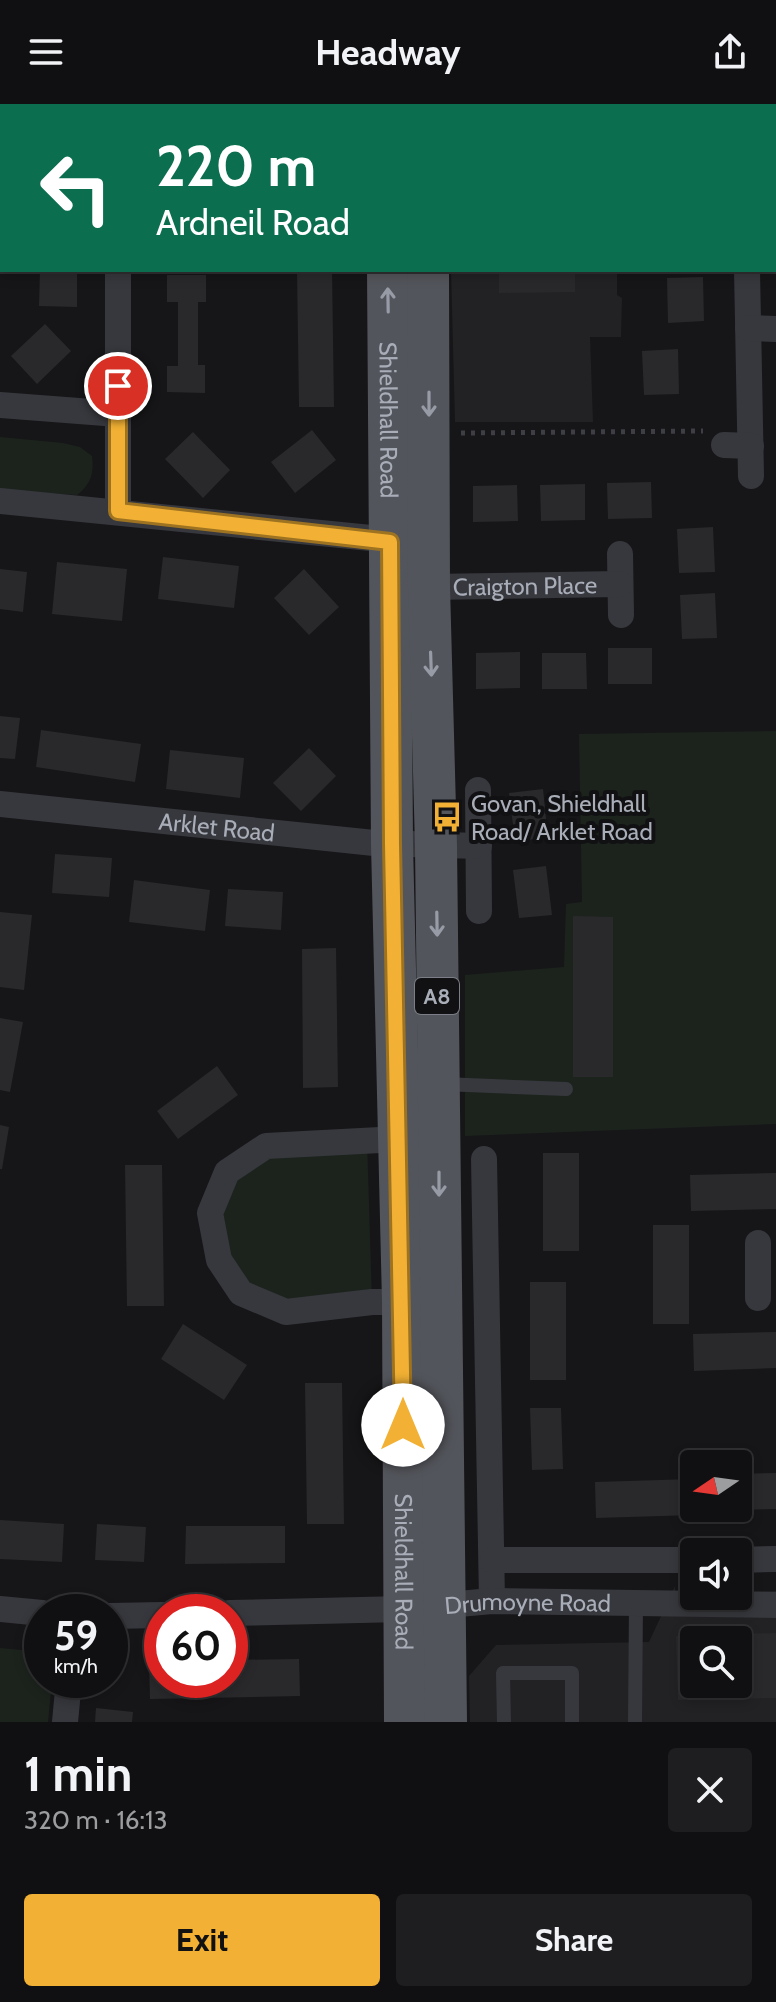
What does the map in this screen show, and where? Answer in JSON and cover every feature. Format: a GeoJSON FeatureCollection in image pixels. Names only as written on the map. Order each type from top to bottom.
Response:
{"type":"FeatureCollection","features":[{"type":"Feature","properties":{"kind":"main road","name":"Shieldhall Road"},"geometry":{"type":"LineString","coordinates":[[388,272],[410,541],[429,587],[436,846],[438,1084],[423,1608],[405,1722]]}},
{"type":"Feature","properties":{"kind":"main road","name":"Shieldhall Road"},"geometry":{"type":"LineString","coordinates":[[428,272],[429,433],[410,541],[392,844],[403,1302],[423,1608],[446,1722]]}},
{"type":"Feature","properties":{"kind":"street"},"geometry":{"type":"LineString","coordinates":[[118,272],[118,511]]}},
{"type":"Feature","properties":{"kind":"street"},"geometry":{"type":"LineString","coordinates":[[747,272],[748,328],[738,445],[751,476]]}},
{"type":"Feature","properties":{"kind":"street"},"geometry":{"type":"LineString","coordinates":[[748,328],[776,329]]}},
{"type":"Feature","properties":{"kind":"street"},"geometry":{"type":"LineString","coordinates":[[0,405],[118,414]]}},
{"type":"Feature","properties":{"kind":"street"},"geometry":{"type":"LineString","coordinates":[[0,501],[410,541]]}},
{"type":"Feature","properties":{"kind":"street","name":"Craigton Place"},"geometry":{"type":"LineString","coordinates":[[620,554],[621,615]]}},
{"type":"Feature","properties":{"kind":"street","name":"Craigton Place"},"geometry":{"type":"LineString","coordinates":[[429,587],[620,584]]}},
{"type":"Feature","properties":{"kind":"street"},"geometry":{"type":"LineString","coordinates":[[478,790],[479,911]]}},
{"type":"Feature","properties":{"kind":"street","name":"Arklet Road"},"geometry":{"type":"LineString","coordinates":[[0,804],[392,844],[479,846]]}},
{"type":"Feature","properties":{"kind":"street"},"geometry":{"type":"LineString","coordinates":[[399,1139],[266,1146],[227,1172],[210,1213],[219,1260],[241,1293],[286,1312],[372,1302],[403,1302]]}},
{"type":"Feature","properties":{"kind":"street"},"geometry":{"type":"LineString","coordinates":[[484,1159],[492,1601]]}},
{"type":"Feature","properties":{"kind":"street"},"geometry":{"type":"LineString","coordinates":[[758,1243],[764,1280]]}},
{"type":"Feature","properties":{"kind":"street"},"geometry":{"type":"LineString","coordinates":[[752,1560],[776,1559]]}},
{"type":"Feature","properties":{"kind":"street","name":"Drumoyne Road"},"geometry":{"type":"LineString","coordinates":[[493,1560],[680,1560]]}},
{"type":"Feature","properties":{"kind":"street","name":"Drumoyne Road"},"geometry":{"type":"LineString","coordinates":[[248,1613],[423,1608],[492,1601],[776,1605]]}},
{"type":"Feature","properties":{"kind":"street"},"geometry":{"type":"LineString","coordinates":[[0,1609],[24,1611]]}},
{"type":"Feature","properties":{"kind":"street"},"geometry":{"type":"LineString","coordinates":[[65,1722],[67,1698]]}},
{"type":"Feature","properties":{"kind":"lane"},"geometry":{"type":"LineString","coordinates":[[438,1084],[566,1089]]}},
{"type":"Feature","properties":{"kind":"lane"},"geometry":{"type":"LineString","coordinates":[[635,1722],[636,1603]]}},
{"type":"Feature","properties":{"kind":"lane"},"geometry":{"type":"LineString","coordinates":[[504,1722],[503,1673],[572,1673],[572,1722]]}},
{"type":"Feature","properties":{"kind":"path"},"geometry":{"type":"LineString","coordinates":[[429,433],[716,431],[738,445]]}},
{"type":"Feature","properties":{"kind":"shaded area"},"geometry":{"type":"Polygon","coordinates":[[[451,272],[617,272],[617,295],[622,298],[621,337],[590,337],[593,422],[455,422],[451,272]]]}},
{"type":"Feature","properties":{"kind":"shaded area"},"geometry":{"type":"Polygon","coordinates":[[[0,437],[80,447],[92,456],[92,473],[86,487],[77,495],[0,490],[0,437]]]}},
{"type":"Feature","properties":{"kind":"shaded area"},"geometry":{"type":"Polygon","coordinates":[[[776,731],[776,1124],[465,1136],[465,975],[564,967],[566,904],[582,902],[579,734],[776,731]]]}},
{"type":"Feature","properties":{"kind":"shaded area"},"geometry":{"type":"Polygon","coordinates":[[[367,1140],[372,1302],[286,1312],[219,1260],[227,1172],[266,1146],[367,1140]]]}},
{"type":"Feature","properties":{"kind":"shaded area"},"geometry":{"type":"Polygon","coordinates":[[[675,1586],[675,1593],[680,1593],[680,1610],[752,1610],[752,1591],[776,1591],[776,1722],[470,1722],[469,1676],[496,1645],[649,1642],[675,1586]]]}},
{"type":"Feature","properties":{"kind":"shaded area"},"geometry":{"type":"Polygon","coordinates":[[[0,1648],[24,1650],[24,1698],[50,1698],[48,1722],[0,1722],[0,1648]]]}},
{"type":"Feature","properties":{"kind":"building"},"geometry":{"type":"Polygon","coordinates":[[[40,272],[77,272],[77,307],[39,306],[40,272]]]}},
{"type":"Feature","properties":{"kind":"building"},"geometry":{"type":"Polygon","coordinates":[[[297,272],[332,272],[334,407],[299,407],[297,272]]]}},
{"type":"Feature","properties":{"kind":"building"},"geometry":{"type":"Polygon","coordinates":[[[499,272],[575,272],[575,292],[499,293],[499,272]]]}},
{"type":"Feature","properties":{"kind":"building"},"geometry":{"type":"Polygon","coordinates":[[[167,275],[206,275],[206,302],[198,302],[198,365],[205,365],[205,393],[167,392],[167,366],[178,366],[178,302],[167,302],[167,275]]]}},
{"type":"Feature","properties":{"kind":"building"},"geometry":{"type":"Polygon","coordinates":[[[703,277],[704,321],[668,323],[667,278],[703,277]]]}},
{"type":"Feature","properties":{"kind":"building"},"geometry":{"type":"Polygon","coordinates":[[[45,324],[71,351],[37,384],[11,356],[45,324]]]}},
{"type":"Feature","properties":{"kind":"building"},"geometry":{"type":"Polygon","coordinates":[[[678,349],[679,394],[644,395],[642,351],[678,349]]]}},
{"type":"Feature","properties":{"kind":"building"},"geometry":{"type":"Polygon","coordinates":[[[312,430],[336,460],[295,493],[271,462],[312,430]]]}},
{"type":"Feature","properties":{"kind":"building"},"geometry":{"type":"Polygon","coordinates":[[[193,432],[230,470],[203,498],[165,459],[193,432]]]}},
{"type":"Feature","properties":{"kind":"building"},"geometry":{"type":"Polygon","coordinates":[[[651,482],[652,518],[608,519],[607,483],[651,482]]]}},
{"type":"Feature","properties":{"kind":"building"},"geometry":{"type":"Polygon","coordinates":[[[585,484],[585,520],[541,521],[540,485],[585,484]]]}},
{"type":"Feature","properties":{"kind":"building"},"geometry":{"type":"Polygon","coordinates":[[[517,485],[518,521],[473,522],[473,486],[517,485]]]}},
{"type":"Feature","properties":{"kind":"building"},"geometry":{"type":"Polygon","coordinates":[[[713,527],[715,572],[679,573],[677,529],[713,527]]]}},
{"type":"Feature","properties":{"kind":"building"},"geometry":{"type":"Polygon","coordinates":[[[163,557],[239,566],[234,608],[158,599],[163,557]]]}},
{"type":"Feature","properties":{"kind":"building"},"geometry":{"type":"Polygon","coordinates":[[[57,562],[127,569],[122,621],[52,614],[57,562]]]}},
{"type":"Feature","properties":{"kind":"building"},"geometry":{"type":"Polygon","coordinates":[[[0,569],[27,572],[23,612],[0,609],[0,569]]]}},
{"type":"Feature","properties":{"kind":"building"},"geometry":{"type":"Polygon","coordinates":[[[304,569],[339,607],[309,635],[274,598],[304,569]]]}},
{"type":"Feature","properties":{"kind":"building"},"geometry":{"type":"Polygon","coordinates":[[[715,593],[717,638],[682,639],[680,595],[715,593]]]}},
{"type":"Feature","properties":{"kind":"building"},"geometry":{"type":"Polygon","coordinates":[[[608,648],[652,648],[652,684],[608,684],[608,648]]]}},
{"type":"Feature","properties":{"kind":"building"},"geometry":{"type":"Polygon","coordinates":[[[520,652],[520,688],[476,689],[476,653],[520,652]]]}},
{"type":"Feature","properties":{"kind":"building"},"geometry":{"type":"Polygon","coordinates":[[[542,653],[586,653],[587,689],[542,689],[542,653]]]}},
{"type":"Feature","properties":{"kind":"building"},"geometry":{"type":"Polygon","coordinates":[[[0,716],[20,718],[15,759],[0,758],[0,716]]]}},
{"type":"Feature","properties":{"kind":"building"},"geometry":{"type":"Polygon","coordinates":[[[41,730],[141,744],[135,782],[36,767],[41,730]]]}},
{"type":"Feature","properties":{"kind":"building"},"geometry":{"type":"Polygon","coordinates":[[[309,748],[336,776],[301,811],[273,783],[309,748]]]}},
{"type":"Feature","properties":{"kind":"building"},"geometry":{"type":"Polygon","coordinates":[[[170,750],[244,758],[240,798],[166,789],[170,750]]]}},
{"type":"Feature","properties":{"kind":"building"},"geometry":{"type":"Polygon","coordinates":[[[543,789],[548,838],[515,841],[509,793],[543,789]]]}},
{"type":"Feature","properties":{"kind":"building"},"geometry":{"type":"Polygon","coordinates":[[[55,854],[112,858],[109,897],[52,893],[55,854]]]}},
{"type":"Feature","properties":{"kind":"building"},"geometry":{"type":"Polygon","coordinates":[[[546,866],[552,915],[519,918],[513,870],[546,866]]]}},
{"type":"Feature","properties":{"kind":"building"},"geometry":{"type":"Polygon","coordinates":[[[134,880],[210,890],[205,931],[129,922],[134,880]]]}},
{"type":"Feature","properties":{"kind":"building"},"geometry":{"type":"Polygon","coordinates":[[[228,889],[283,892],[281,930],[225,926],[228,889]]]}},
{"type":"Feature","properties":{"kind":"building"},"geometry":{"type":"Polygon","coordinates":[[[0,912],[32,915],[24,990],[0,987],[0,912]]]}},
{"type":"Feature","properties":{"kind":"building"},"geometry":{"type":"Polygon","coordinates":[[[573,916],[613,917],[613,1077],[573,1077],[573,916]]]}},
{"type":"Feature","properties":{"kind":"building"},"geometry":{"type":"Polygon","coordinates":[[[336,948],[338,1087],[303,1088],[302,949],[336,948]]]}},
{"type":"Feature","properties":{"kind":"building"},"geometry":{"type":"Polygon","coordinates":[[[0,1018],[23,1022],[10,1092],[0,1090],[0,1018]]]}},
{"type":"Feature","properties":{"kind":"building"},"geometry":{"type":"Polygon","coordinates":[[[217,1066],[238,1095],[178,1139],[157,1111],[217,1066]]]}},
{"type":"Feature","properties":{"kind":"building"},"geometry":{"type":"Polygon","coordinates":[[[0,1125],[9,1127],[2,1169],[0,1169],[0,1125]]]}},
{"type":"Feature","properties":{"kind":"building"},"geometry":{"type":"Polygon","coordinates":[[[543,1153],[579,1153],[579,1251],[543,1251],[543,1153]]]}},
{"type":"Feature","properties":{"kind":"building"},"geometry":{"type":"Polygon","coordinates":[[[125,1165],[162,1165],[164,1306],[127,1306],[125,1165]]]}},
{"type":"Feature","properties":{"kind":"building"},"geometry":{"type":"Polygon","coordinates":[[[776,1173],[776,1209],[691,1211],[690,1175],[776,1173]]]}},
{"type":"Feature","properties":{"kind":"building"},"geometry":{"type":"Polygon","coordinates":[[[653,1225],[689,1225],[689,1324],[653,1324],[653,1225]]]}},
{"type":"Feature","properties":{"kind":"building"},"geometry":{"type":"Polygon","coordinates":[[[530,1282],[566,1282],[566,1380],[530,1380],[530,1282]]]}},
{"type":"Feature","properties":{"kind":"building"},"geometry":{"type":"Polygon","coordinates":[[[183,1324],[247,1365],[224,1400],[161,1359],[183,1324]]]}},
{"type":"Feature","properties":{"kind":"building"},"geometry":{"type":"Polygon","coordinates":[[[776,1332],[776,1368],[694,1371],[693,1334],[776,1332]]]}},
{"type":"Feature","properties":{"kind":"building"},"geometry":{"type":"Polygon","coordinates":[[[305,1383],[342,1383],[344,1524],[307,1524],[305,1383]]]}},
{"type":"Feature","properties":{"kind":"building"},"geometry":{"type":"Polygon","coordinates":[[[530,1408],[561,1408],[563,1469],[532,1470],[530,1408]]]}},
{"type":"Feature","properties":{"kind":"building"},"geometry":{"type":"Polygon","coordinates":[[[776,1473],[776,1509],[752,1510],[752,1474],[776,1473]]]}},
{"type":"Feature","properties":{"kind":"building"},"geometry":{"type":"Polygon","coordinates":[[[680,1479],[680,1515],[596,1518],[595,1482],[680,1479]]]}},
{"type":"Feature","properties":{"kind":"building"},"geometry":{"type":"Polygon","coordinates":[[[0,1520],[64,1524],[62,1562],[0,1559],[0,1520]]]}},
{"type":"Feature","properties":{"kind":"building"},"geometry":{"type":"Polygon","coordinates":[[[97,1524],[146,1527],[144,1562],[95,1560],[97,1524]]]}},
{"type":"Feature","properties":{"kind":"building"},"geometry":{"type":"Polygon","coordinates":[[[186,1526],[285,1526],[285,1563],[185,1564],[186,1526]]]}},
{"type":"Feature","properties":{"kind":"building"},"geometry":{"type":"Polygon","coordinates":[[[776,1633],[776,1698],[678,1700],[676,1636],[680,1636],[680,1698],[752,1698],[752,1634],[776,1633]]]}},
{"type":"Feature","properties":{"kind":"building"},"geometry":{"type":"Polygon","coordinates":[[[299,1659],[300,1696],[248,1697],[248,1660],[299,1659]]]}},
{"type":"Feature","properties":{"kind":"building"},"geometry":{"type":"Polygon","coordinates":[[[96,1708],[133,1712],[132,1722],[95,1722],[96,1708]]]}},
{"type":"Feature","properties":{"kind":"place","name":"Govan, Shieldhall Road/ Arklet Road"},"geometry":{"type":"Point","coordinates":[447,817]}},
{"type":"Feature","properties":{"kind":"route"},"geometry":{"type":"LineString","coordinates":[[118,386],[118,511],[390,542],[392,844],[403,1425]]}}]}
